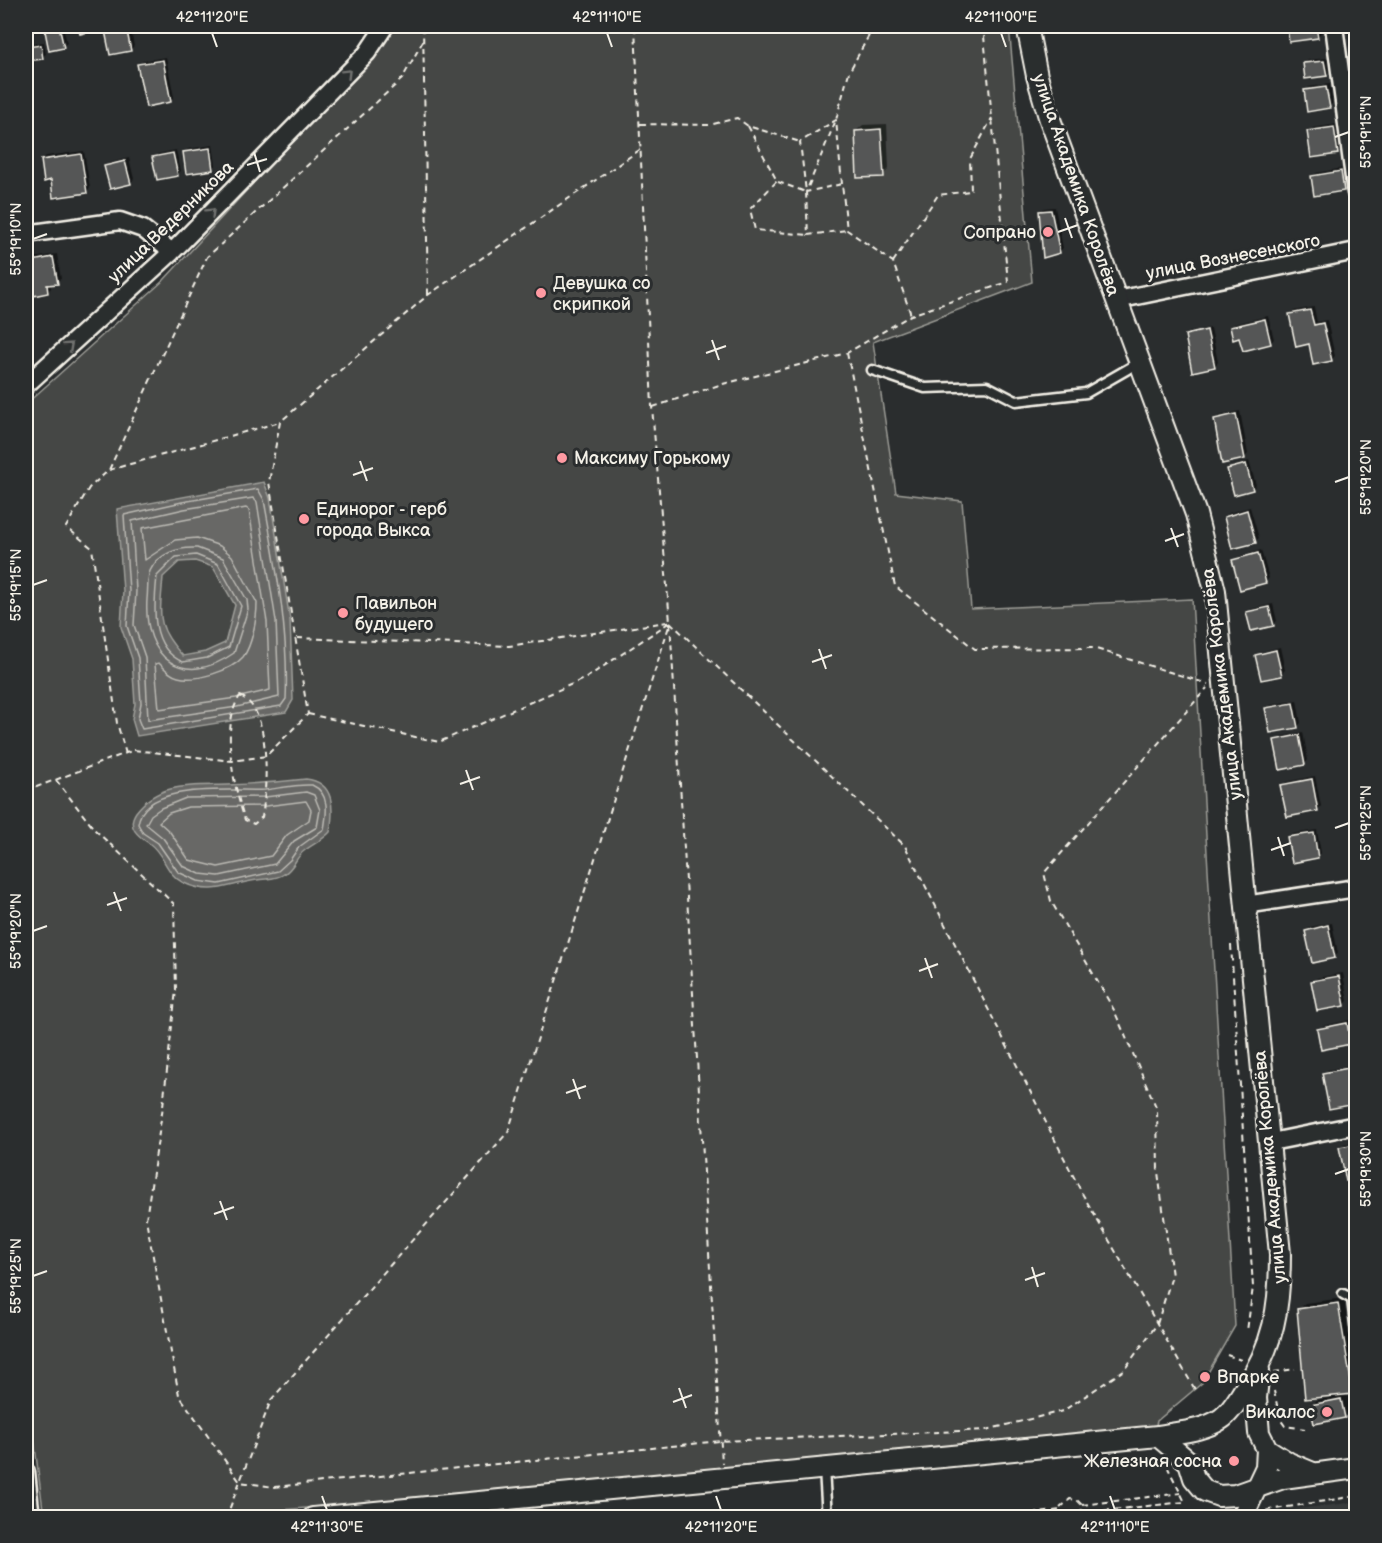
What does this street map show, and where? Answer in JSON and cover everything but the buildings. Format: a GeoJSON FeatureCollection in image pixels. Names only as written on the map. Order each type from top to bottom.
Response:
{"type":"FeatureCollection","features":[{"type":"Feature","properties":{"kind":"street","name":"улица Ведерникова"},"geometry":{"type":"LineString","coordinates":[[26,385],[172,252],[367,53],[385,26]]}},
{"type":"Feature","properties":{"kind":"street","name":"улица Академика Королёва"},"geometry":{"type":"LineString","coordinates":[[1027,26],[1036,76],[1049,117],[1196,514],[1215,591],[1280,1254],[1280,1295],[1263,1371]]}},
{"type":"Feature","properties":{"kind":"street"},"geometry":{"type":"LineString","coordinates":[[1334,26],[1356,193]]}},
{"type":"Feature","properties":{"kind":"street"},"geometry":{"type":"LineString","coordinates":[[26,234],[120,221],[143,229],[172,252]]}},
{"type":"Feature","properties":{"kind":"street","name":"улица Вознесенского"},"geometry":{"type":"LineString","coordinates":[[1117,300],[1356,251]]}},
{"type":"Feature","properties":{"kind":"street"},"geometry":{"type":"LineString","coordinates":[[1245,905],[1356,888]]}},
{"type":"Feature","properties":{"kind":"street"},"geometry":{"type":"LineString","coordinates":[[1270,1142],[1356,1125]]}},
{"type":"Feature","properties":{"kind":"street"},"geometry":{"type":"LineString","coordinates":[[1189,1462],[1196,1441],[1263,1371]]}},
{"type":"Feature","properties":{"kind":"street"},"geometry":{"type":"LineString","coordinates":[[1242,1518],[1266,1467],[1256,1398],[1263,1371]]}},
{"type":"Feature","properties":{"kind":"street"},"geometry":{"type":"LineString","coordinates":[[313,1518],[1158,1436],[1215,1423],[1248,1425],[1289,1463],[1313,1473]]}},
{"type":"Feature","properties":{"kind":"street"},"geometry":{"type":"LineString","coordinates":[[1158,1436],[1189,1462],[1194,1478],[1205,1491],[1219,1496],[1235,1494],[1256,1486],[1313,1473],[1356,1468]]}},
{"type":"Feature","properties":{"kind":"street"},"geometry":{"type":"LineString","coordinates":[[26,1472],[31,1518]]}},
{"type":"Feature","properties":{"kind":"street"},"geometry":{"type":"LineString","coordinates":[[1219,1496],[1234,1518]]}},
{"type":"Feature","properties":{"kind":"lane"},"geometry":{"type":"LineString","coordinates":[[872,370],[925,388],[987,386],[1016,401],[1086,393],[1140,362]]}},
{"type":"Feature","properties":{"kind":"lane"},"geometry":{"type":"LineString","coordinates":[[1343,1294],[1352,1299],[1356,1333]]}},
{"type":"Feature","properties":{"kind":"lane"},"geometry":{"type":"LineString","coordinates":[[824,1468],[827,1518]]}},
{"type":"Feature","properties":{"kind":"path"},"geometry":{"type":"LineString","coordinates":[[423,26],[428,295]]}},
{"type":"Feature","properties":{"kind":"path"},"geometry":{"type":"LineString","coordinates":[[635,26],[652,407],[670,622],[723,1478]]}},
{"type":"Feature","properties":{"kind":"path"},"geometry":{"type":"LineString","coordinates":[[806,192],[836,120],[849,72],[874,26]]}},
{"type":"Feature","properties":{"kind":"path"},"geometry":{"type":"LineString","coordinates":[[652,407],[719,385],[847,353],[911,315],[1008,282],[983,26]]}},
{"type":"Feature","properties":{"kind":"path"},"geometry":{"type":"LineString","coordinates":[[126,754],[118,734],[92,548],[66,527],[89,488],[109,470],[207,257],[402,79],[423,41]]}},
{"type":"Feature","properties":{"kind":"path"},"geometry":{"type":"LineString","coordinates":[[893,262],[938,195],[971,191],[970,159],[993,117]]}},
{"type":"Feature","properties":{"kind":"path"},"geometry":{"type":"LineString","coordinates":[[640,124],[709,125],[737,118],[748,126],[800,142],[836,120]]}},
{"type":"Feature","properties":{"kind":"path"},"geometry":{"type":"LineString","coordinates":[[836,120],[847,230]]}},
{"type":"Feature","properties":{"kind":"path"},"geometry":{"type":"LineString","coordinates":[[748,126],[777,181],[806,192],[842,184]]}},
{"type":"Feature","properties":{"kind":"path"},"geometry":{"type":"LineString","coordinates":[[800,142],[808,235]]}},
{"type":"Feature","properties":{"kind":"path"},"geometry":{"type":"LineString","coordinates":[[109,470],[280,422],[428,295],[641,149]]}},
{"type":"Feature","properties":{"kind":"path"},"geometry":{"type":"LineString","coordinates":[[777,181],[750,208],[754,230],[808,235],[847,230],[893,262],[911,315]]}},
{"type":"Feature","properties":{"kind":"path"},"geometry":{"type":"LineString","coordinates":[[847,353],[894,586],[975,649],[1093,648],[1209,685]]}},
{"type":"Feature","properties":{"kind":"path"},"geometry":{"type":"LineString","coordinates":[[280,422],[269,482],[308,714]]}},
{"type":"Feature","properties":{"kind":"path"},"geometry":{"type":"LineString","coordinates":[[295,638],[509,646],[670,622]]}},
{"type":"Feature","properties":{"kind":"path"},"geometry":{"type":"LineString","coordinates":[[308,714],[439,742],[586,678],[670,622]]}},
{"type":"Feature","properties":{"kind":"path"},"geometry":{"type":"LineString","coordinates":[[670,622],[905,846],[1083,1195],[1197,1393]]}},
{"type":"Feature","properties":{"kind":"path"},"geometry":{"type":"LineString","coordinates":[[226,1518],[271,1400],[508,1132],[670,622]]}},
{"type":"Feature","properties":{"kind":"path"},"geometry":{"type":"LineString","coordinates":[[1208,673],[1210,697]]}},
{"type":"Feature","properties":{"kind":"path"},"geometry":{"type":"LineString","coordinates":[[56,780],[95,830],[174,904],[176,990],[163,1106],[146,1219],[179,1395],[240,1482],[274,1487],[720,1441],[986,1430],[1063,1412],[1124,1370],[1157,1324],[1172,1276],[1158,1172],[1157,1109],[1114,1010],[1051,901],[1044,873],[1209,685]]}},
{"type":"Feature","properties":{"kind":"path"},"geometry":{"type":"LineString","coordinates":[[240,696],[248,700],[255,711],[266,756],[262,817],[254,824],[245,819],[232,761],[230,737],[234,704],[240,696]]}},
{"type":"Feature","properties":{"kind":"path"},"geometry":{"type":"LineString","coordinates":[[26,791],[134,750],[232,761],[266,756],[308,714]]}},
{"type":"Feature","properties":{"kind":"path"},"geometry":{"type":"LineString","coordinates":[[1231,934],[1253,1287],[1247,1331]]}},
{"type":"Feature","properties":{"kind":"path"},"geometry":{"type":"LineString","coordinates":[[1227,1355],[1263,1371],[1295,1369]]}},
{"type":"Feature","properties":{"kind":"path"},"geometry":{"type":"LineString","coordinates":[[1263,1371],[1280,1419],[1285,1426],[1305,1429]]}},
{"type":"Feature","properties":{"kind":"path"},"geometry":{"type":"LineString","coordinates":[[1083,1513],[1185,1502],[1167,1466]]}},
{"type":"Feature","properties":{"kind":"path"},"geometry":{"type":"LineString","coordinates":[[1062,1517],[1061,1510],[1064,1502],[1070,1499],[1082,1505],[1181,1493]]}},
{"type":"Feature","properties":{"kind":"path"},"geometry":{"type":"LineString","coordinates":[[1262,1518],[1263,1511],[1356,1496]]}},
{"type":"Feature","properties":{"kind":"path"},"geometry":{"type":"LineString","coordinates":[[1081,1518],[1082,1505]]}},
{"type":"Feature","properties":{"kind":"path"},"geometry":{"type":"LineString","coordinates":[[1001,1518],[1061,1510]]}},
{"type":"Feature","properties":{"kind":"shaded area"},"geometry":{"type":"Polygon","coordinates":[[[398,26],[1009,26],[1032,282],[873,342],[896,493],[962,501],[971,609],[1192,599],[1235,1326],[1202,1383],[1157,1421],[1153,1437],[632,1483],[189,1517],[44,1517],[26,1377],[26,404],[164,280],[398,26]]]}},
{"type":"Feature","properties":{"kind":"shaded area"},"geometry":{"type":"Polygon","coordinates":[[[1356,1502],[1356,1517],[1275,1517],[1274,1512],[1356,1502]]]}},
{"type":"Feature","properties":{"kind":"water"},"geometry":{"type":"Polygon","coordinates":[[[264,482],[270,498],[290,620],[293,700],[286,712],[137,736],[132,719],[135,704],[132,659],[121,627],[123,591],[117,509],[264,482]],[[195,561],[179,562],[163,577],[161,619],[168,636],[183,656],[205,652],[225,643],[235,605],[213,567],[195,561]]]}},
{"type":"Feature","properties":{"kind":"water"},"geometry":{"type":"Polygon","coordinates":[[[306,779],[323,785],[327,791],[332,806],[330,832],[304,851],[287,872],[278,877],[211,889],[193,886],[182,882],[172,874],[155,848],[133,827],[133,817],[145,802],[167,790],[190,786],[306,779]]]}},
{"type":"Feature","properties":{"kind":"place","name":"Сопрано"},"geometry":{"type":"Point","coordinates":[1048,232]}},
{"type":"Feature","properties":{"kind":"place","name":"Девушка со скрипкой"},"geometry":{"type":"Point","coordinates":[541,293]}},
{"type":"Feature","properties":{"kind":"place","name":"Максиму Горькому"},"geometry":{"type":"Point","coordinates":[562,458]}},
{"type":"Feature","properties":{"kind":"place","name":"Единорог - герб города Выкса"},"geometry":{"type":"Point","coordinates":[304,519]}},
{"type":"Feature","properties":{"kind":"place","name":"Павильон будущего"},"geometry":{"type":"Point","coordinates":[343,613]}},
{"type":"Feature","properties":{"kind":"place","name":"Впарке"},"geometry":{"type":"Point","coordinates":[1205,1377]}},
{"type":"Feature","properties":{"kind":"place","name":"Викалос"},"geometry":{"type":"Point","coordinates":[1327,1412]}},
{"type":"Feature","properties":{"kind":"place","name":"Железная сосна"},"geometry":{"type":"Point","coordinates":[1234,1461]}}]}
